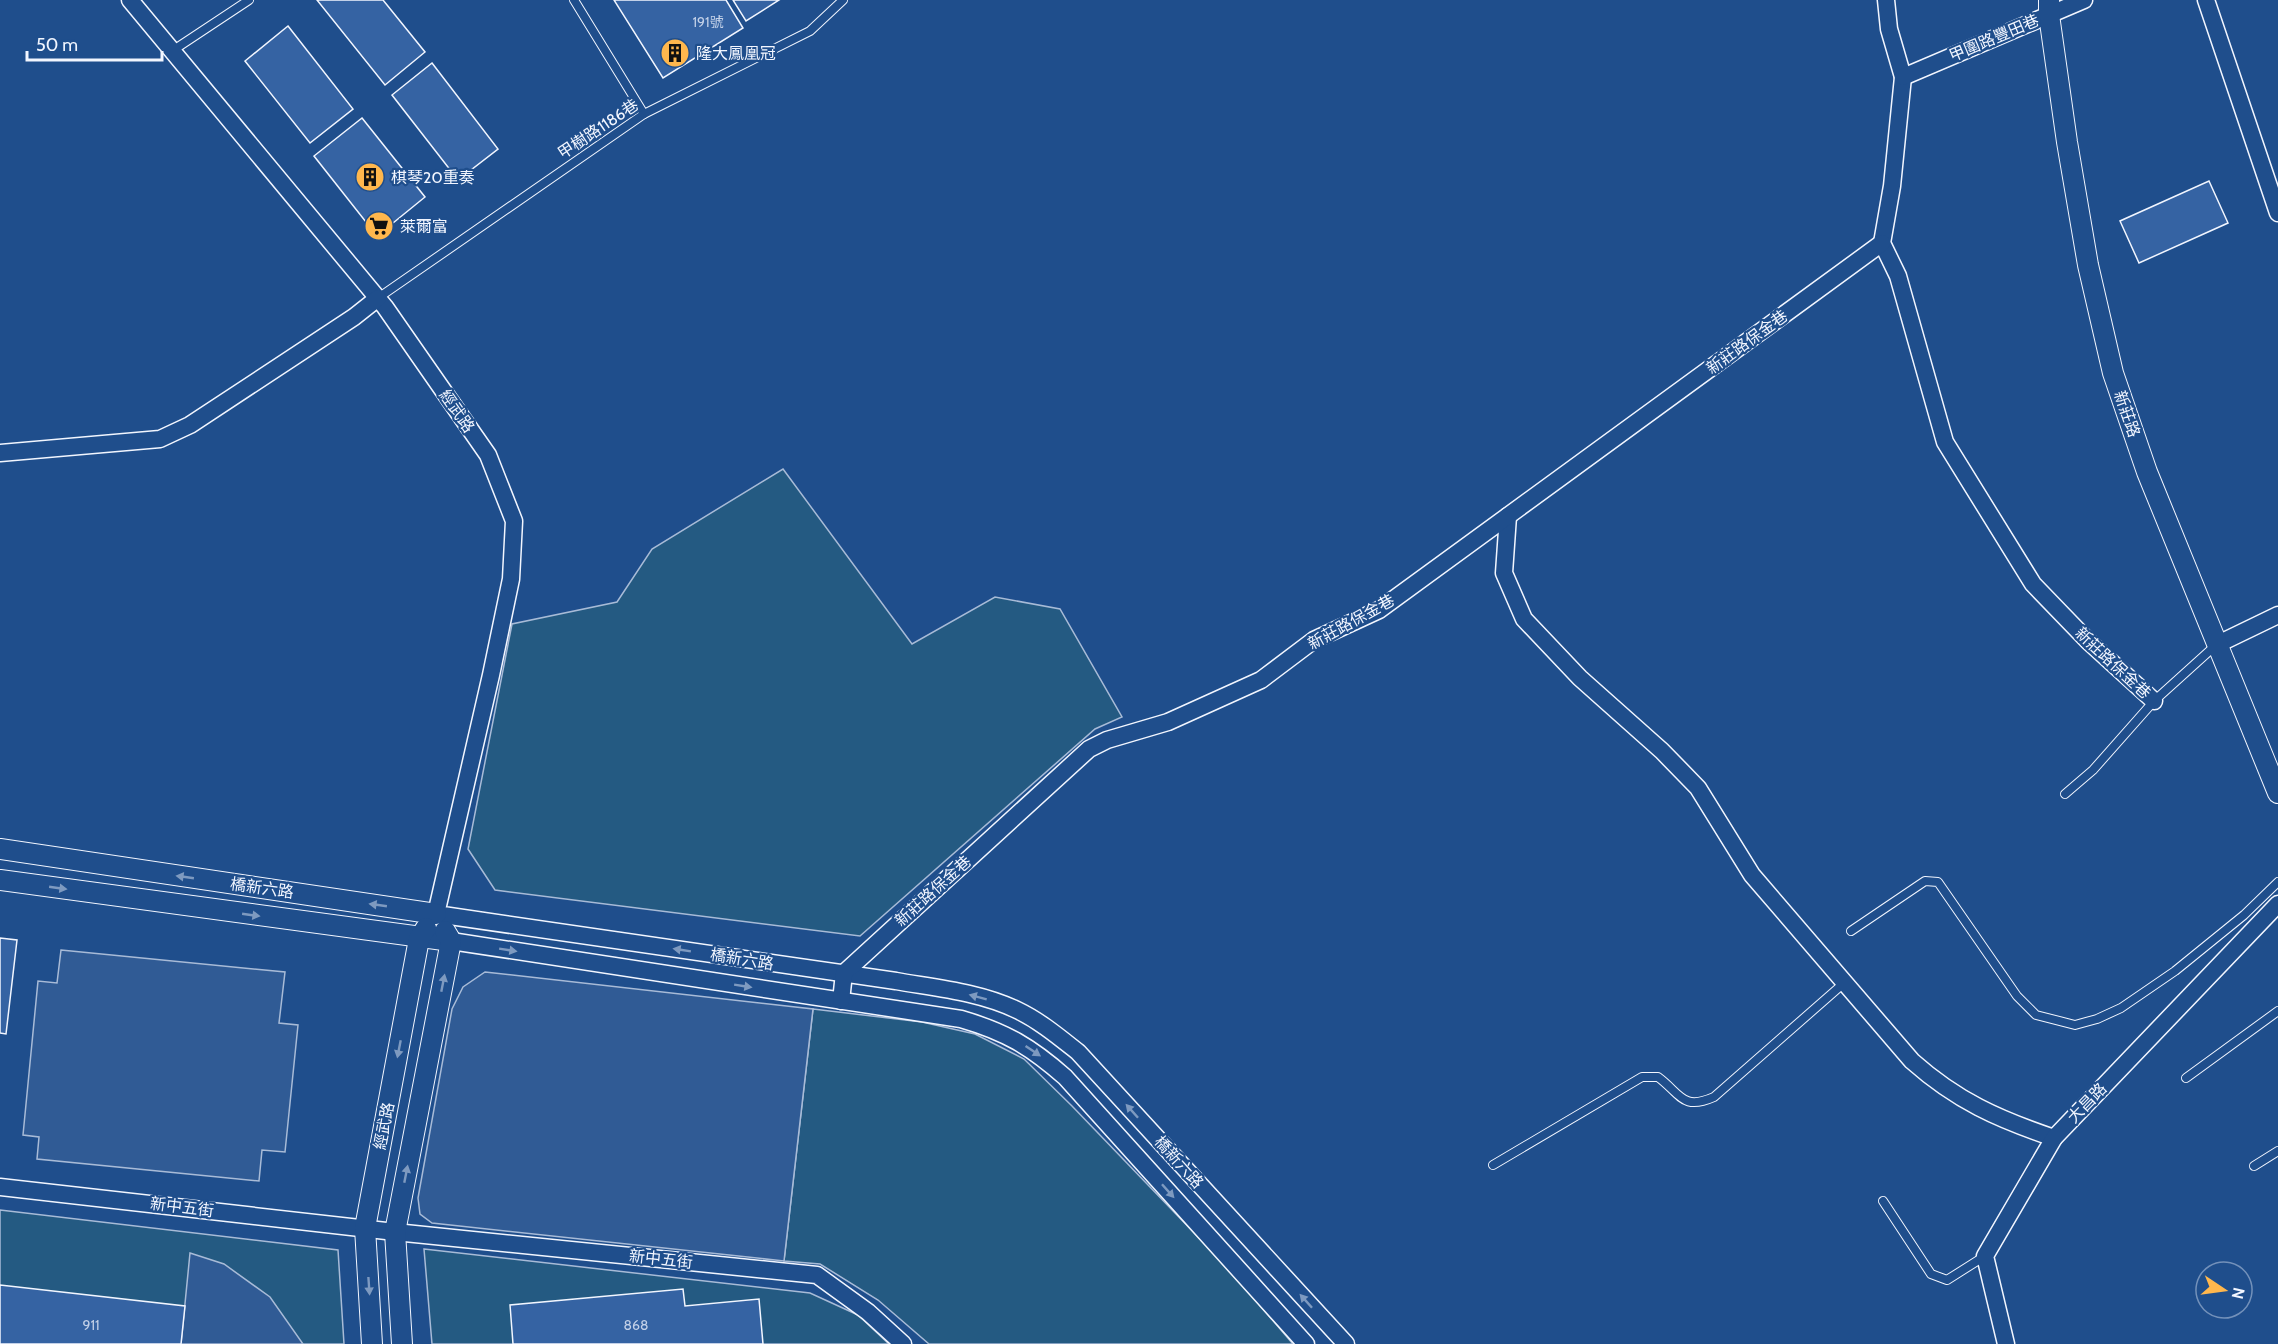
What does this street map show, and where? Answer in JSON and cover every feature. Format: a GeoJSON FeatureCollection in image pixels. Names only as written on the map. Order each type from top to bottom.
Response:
{"type":"FeatureCollection","features":[{"type":"Feature","properties":{"kind":"street","name":"經武路"},"geometry":{"type":"LineString","coordinates":[[130,0],[378,298],[488,455],[514,521],[511,579],[491,675],[436,914],[419,939],[365,1228],[372,1344]]}},
{"type":"Feature","properties":{"kind":"street"},"geometry":{"type":"LineString","coordinates":[[1882,243],[1892,186],[1903,77],[1889,29],[1886,0]]}},
{"type":"Feature","properties":{"kind":"street","name":"甲圍路豐田巷"},"geometry":{"type":"LineString","coordinates":[[1903,77],[2049,8],[2084,0]]}},
{"type":"Feature","properties":{"kind":"street"},"geometry":{"type":"LineString","coordinates":[[2206,0],[2278,213]]}},
{"type":"Feature","properties":{"kind":"street","name":"新莊路"},"geometry":{"type":"LineString","coordinates":[[2049,8],[2067,142],[2088,265],[2113,374],[2147,472],[2278,793]]}},
{"type":"Feature","properties":{"kind":"street","name":"新莊路保金巷"},"geometry":{"type":"LineString","coordinates":[[844,973],[1089,749],[1107,740],[1168,722],[1261,680],[1314,639],[1379,610],[1882,243],[1898,276],[1945,442],[2033,584],[2088,641],[2154,701]]}},
{"type":"Feature","properties":{"kind":"street"},"geometry":{"type":"LineString","coordinates":[[0,453],[160,439],[190,425],[354,317],[378,298]]}},
{"type":"Feature","properties":{"kind":"street"},"geometry":{"type":"LineString","coordinates":[[1508,516],[1504,573],[1524,618],[1580,678],[1662,751],[1698,788],[1752,875],[1912,1061],[1938,1084],[1960,1099],[2016,1125],[2054,1138]]}},
{"type":"Feature","properties":{"kind":"street"},"geometry":{"type":"LineString","coordinates":[[2216,645],[2278,615]]}},
{"type":"Feature","properties":{"kind":"street","name":"橋新六路"},"geometry":{"type":"LineString","coordinates":[[0,849],[844,973],[966,993],[991,1000],[1018,1010],[1050,1030],[1078,1052],[1346,1344]]}},
{"type":"Feature","properties":{"kind":"street","name":"橋新六路"},"geometry":{"type":"LineString","coordinates":[[0,880],[419,939],[451,941],[961,1019],[986,1026],[1014,1038],[1038,1053],[1065,1077],[1306,1344]]}},
{"type":"Feature","properties":{"kind":"street","name":"大昌路"},"geometry":{"type":"LineString","coordinates":[[1985,1256],[2054,1138],[2278,904]]}},
{"type":"Feature","properties":{"kind":"street"},"geometry":{"type":"LineString","coordinates":[[436,914],[451,941]]}},
{"type":"Feature","properties":{"kind":"street","name":"經武路"},"geometry":{"type":"LineString","coordinates":[[402,1344],[395,1232],[451,941]]}},
{"type":"Feature","properties":{"kind":"street"},"geometry":{"type":"LineString","coordinates":[[841,1001],[844,973]]}},
{"type":"Feature","properties":{"kind":"street","name":"新中五街"},"geometry":{"type":"LineString","coordinates":[[0,1187],[395,1232],[817,1275],[868,1312],[903,1344]]}},
{"type":"Feature","properties":{"kind":"street"},"geometry":{"type":"LineString","coordinates":[[1985,1256],[2006,1344]]}},
{"type":"Feature","properties":{"kind":"lane"},"geometry":{"type":"LineString","coordinates":[[172,51],[249,0]]}},
{"type":"Feature","properties":{"kind":"lane"},"geometry":{"type":"LineString","coordinates":[[574,0],[644,114]]}},
{"type":"Feature","properties":{"kind":"lane","name":"甲樹路1186巷"},"geometry":{"type":"LineString","coordinates":[[378,298],[644,114],[810,31],[843,0]]}},
{"type":"Feature","properties":{"kind":"lane"},"geometry":{"type":"LineString","coordinates":[[2065,794],[2093,770],[2154,701],[2216,645]]}},
{"type":"Feature","properties":{"kind":"lane"},"geometry":{"type":"LineString","coordinates":[[1851,931],[1925,881],[1938,882],[2017,996],[2036,1015],[2075,1025],[2097,1019],[2121,1008],[2175,971],[2244,915],[2278,882]]}},
{"type":"Feature","properties":{"kind":"lane"},"geometry":{"type":"LineString","coordinates":[[1493,1165],[1642,1077],[1658,1077],[1685,1101],[1693,1104],[1714,1097],[1844,983]]}},
{"type":"Feature","properties":{"kind":"lane"},"geometry":{"type":"LineString","coordinates":[[2186,1078],[2278,1011]]}},
{"type":"Feature","properties":{"kind":"lane"},"geometry":{"type":"LineString","coordinates":[[2254,1166],[2278,1151]]}},
{"type":"Feature","properties":{"kind":"lane"},"geometry":{"type":"LineString","coordinates":[[1883,1201],[1931,1274],[1947,1280],[1985,1256]]}},
{"type":"Feature","properties":{"kind":"shaded area"},"geometry":{"type":"Polygon","coordinates":[[[783,469],[912,644],[995,597],[1060,609],[1122,717],[1095,729],[860,936],[495,890],[468,849],[512,624],[617,602],[652,549],[783,469]]]}},
{"type":"Feature","properties":{"kind":"shaded area"},"geometry":{"type":"Polygon","coordinates":[[[61,950],[285,972],[279,1023],[298,1025],[285,1152],[262,1150],[259,1181],[37,1159],[39,1137],[23,1135],[38,981],[57,983],[61,950]]]}},
{"type":"Feature","properties":{"kind":"shaded area"},"geometry":{"type":"Polygon","coordinates":[[[485,972],[813,1009],[784,1261],[432,1223],[420,1214],[418,1198],[452,1009],[463,987],[485,972]]]}},
{"type":"Feature","properties":{"kind":"shaded area"},"geometry":{"type":"Polygon","coordinates":[[[813,1009],[922,1022],[975,1034],[1024,1059],[1227,1267],[1293,1344],[929,1344],[878,1300],[820,1264],[784,1261],[813,1009]]]}},
{"type":"Feature","properties":{"kind":"shaded area"},"geometry":{"type":"Polygon","coordinates":[[[0,1210],[338,1250],[344,1344],[0,1344],[0,1210]]]}},
{"type":"Feature","properties":{"kind":"shaded area"},"geometry":{"type":"Polygon","coordinates":[[[424,1249],[810,1293],[858,1315],[889,1344],[432,1344],[424,1249]]]}},
{"type":"Feature","properties":{"kind":"shaded area"},"geometry":{"type":"Polygon","coordinates":[[[190,1253],[224,1264],[270,1297],[303,1344],[181,1344],[190,1253]]]}},
{"type":"Feature","properties":{"kind":"building"},"geometry":{"type":"Polygon","coordinates":[[[317,0],[383,0],[425,52],[385,85],[317,0]]]}},
{"type":"Feature","properties":{"kind":"building","name":"隆大鳳凰冠"},"geometry":{"type":"Polygon","coordinates":[[[614,0],[726,0],[743,28],[663,78],[614,0]]]}},
{"type":"Feature","properties":{"kind":"building","name":"隆大鳳凰冠"},"geometry":{"type":"Polygon","coordinates":[[[733,0],[779,0],[746,21],[733,0]]]}},
{"type":"Feature","properties":{"kind":"building"},"geometry":{"type":"Polygon","coordinates":[[[288,26],[353,109],[310,143],[245,61],[288,26]]]}},
{"type":"Feature","properties":{"kind":"building","name":"棋琴20重奏"},"geometry":{"type":"Polygon","coordinates":[[[432,63],[498,149],[458,180],[392,95],[432,63]]]}},
{"type":"Feature","properties":{"kind":"building","name":"棋琴20重奏"},"geometry":{"type":"Polygon","coordinates":[[[362,118],[425,197],[377,236],[314,156],[362,118]]]}},
{"type":"Feature","properties":{"kind":"building"},"geometry":{"type":"Polygon","coordinates":[[[2209,181],[2228,223],[2139,263],[2120,221],[2209,181]]]}},
{"type":"Feature","properties":{"kind":"building"},"geometry":{"type":"Polygon","coordinates":[[[0,938],[17,940],[6,1034],[0,1033],[0,938]]]}},
{"type":"Feature","properties":{"kind":"building"},"geometry":{"type":"Polygon","coordinates":[[[0,1285],[185,1306],[181,1344],[0,1344],[0,1285]]]}},
{"type":"Feature","properties":{"kind":"building"},"geometry":{"type":"Polygon","coordinates":[[[683,1289],[685,1306],[759,1299],[763,1344],[513,1344],[510,1305],[683,1289]]]}},
{"type":"Feature","properties":{"kind":"place","name":"隆大鳳凰冠"},"geometry":{"type":"Point","coordinates":[675,53]}},
{"type":"Feature","properties":{"kind":"place","name":"棋琴20重奏"},"geometry":{"type":"Point","coordinates":[370,177]}},
{"type":"Feature","properties":{"kind":"place","name":"萊爾富"},"geometry":{"type":"Point","coordinates":[379,226]}}]}
